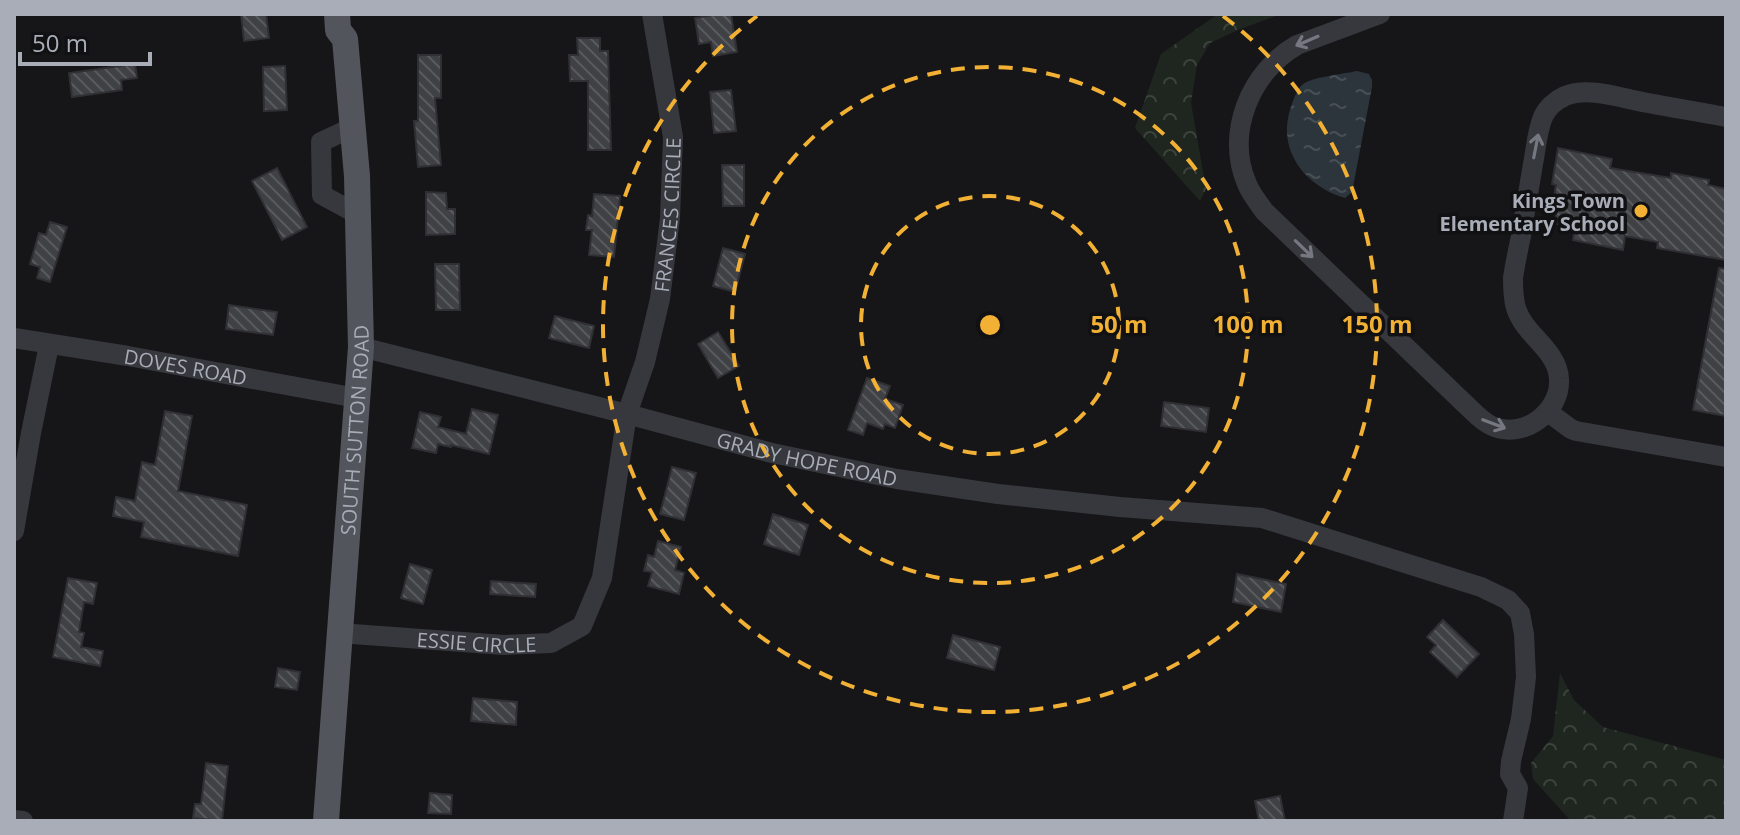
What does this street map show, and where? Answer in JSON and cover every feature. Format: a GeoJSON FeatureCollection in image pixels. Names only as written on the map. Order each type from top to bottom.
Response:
{"type":"FeatureCollection","features":[{"type":"Feature","properties":{"kind":"main road","name":"SOUTH SUTTON ROAD"},"geometry":{"type":"LineString","coordinates":[[326,821],[361,347],[359,215],[353,127],[345,39],[338,30],[337,14]]}},
{"type":"Feature","properties":{"kind":"main road","name":"SOUTH SUTTON ROAD"},"geometry":{"type":"LineString","coordinates":[[345,39],[353,30],[353,14]]}},
{"type":"Feature","properties":{"kind":"street","name":"FRANCES CIRCLE"},"geometry":{"type":"LineString","coordinates":[[627,414],[645,362],[660,299],[670,218],[673,137],[652,14]]}},
{"type":"Feature","properties":{"kind":"street"},"geometry":{"type":"LineString","coordinates":[[1380,14],[1297,45],[1266,69],[1250,94],[1241,122],[1239,153],[1247,185],[1264,211],[1481,419],[1493,426],[1504,429],[1529,426],[1548,412],[1560,380],[1552,357],[1524,324],[1513,296],[1513,277],[1544,115],[1556,101],[1566,96],[1594,93],[1726,117]]}},
{"type":"Feature","properties":{"kind":"street"},"geometry":{"type":"LineString","coordinates":[[353,127],[321,142],[322,195],[359,215]]}},
{"type":"Feature","properties":{"kind":"street","name":"DOVES ROAD"},"geometry":{"type":"LineString","coordinates":[[14,338],[357,398]]}},
{"type":"Feature","properties":{"kind":"street"},"geometry":{"type":"LineString","coordinates":[[14,531],[49,345]]}},
{"type":"Feature","properties":{"kind":"street","name":"GRADY HOPE ROAD"},"geometry":{"type":"LineString","coordinates":[[361,347],[772,453],[897,479],[1013,496],[1262,518],[1481,587],[1508,600],[1520,613],[1524,634],[1526,677],[1510,774],[1518,788],[1513,821]]}},
{"type":"Feature","properties":{"kind":"street"},"geometry":{"type":"LineString","coordinates":[[1548,412],[1576,431],[1726,457]]}},
{"type":"Feature","properties":{"kind":"street","name":"ESSIE CIRCLE"},"geometry":{"type":"LineString","coordinates":[[339,633],[504,645],[551,643],[582,626],[602,578],[627,414]]}},
{"type":"Feature","properties":{"kind":"street"},"geometry":{"type":"LineString","coordinates":[[14,820],[23,821]]}},
{"type":"Feature","properties":{"kind":"green space"},"geometry":{"type":"Polygon","coordinates":[[[1218,14],[1281,14],[1210,43],[1197,65],[1191,103],[1206,189],[1200,201],[1135,128],[1161,54],[1218,14]]]}},
{"type":"Feature","properties":{"kind":"green space"},"geometry":{"type":"Polygon","coordinates":[[[1560,673],[1574,700],[1603,727],[1726,760],[1726,821],[1571,821],[1533,779],[1531,763],[1553,736],[1560,673]]]}},
{"type":"Feature","properties":{"kind":"water"},"geometry":{"type":"Polygon","coordinates":[[[1357,71],[1369,74],[1372,87],[1352,192],[1345,198],[1318,185],[1297,164],[1287,138],[1287,123],[1298,89],[1306,82],[1357,71]]]}},
{"type":"Feature","properties":{"kind":"building"},"geometry":{"type":"Polygon","coordinates":[[[241,14],[266,14],[269,38],[244,41],[241,14]]]}},
{"type":"Feature","properties":{"kind":"building"},"geometry":{"type":"Polygon","coordinates":[[[731,14],[737,52],[713,56],[711,42],[699,44],[695,18],[731,14]]]}},
{"type":"Feature","properties":{"kind":"building"},"geometry":{"type":"Polygon","coordinates":[[[577,38],[600,38],[600,51],[608,51],[611,150],[588,150],[588,81],[570,81],[569,55],[578,55],[577,38]]]}},
{"type":"Feature","properties":{"kind":"building"},"geometry":{"type":"Polygon","coordinates":[[[418,55],[441,55],[441,98],[435,98],[441,165],[418,167],[414,121],[418,121],[418,55]]]}},
{"type":"Feature","properties":{"kind":"building"},"geometry":{"type":"Polygon","coordinates":[[[135,64],[137,78],[121,80],[122,90],[72,97],[69,73],[135,64]]]}},
{"type":"Feature","properties":{"kind":"building"},"geometry":{"type":"Polygon","coordinates":[[[285,66],[287,110],[264,111],[263,67],[285,66]]]}},
{"type":"Feature","properties":{"kind":"building"},"geometry":{"type":"Polygon","coordinates":[[[731,90],[736,131],[714,133],[710,92],[731,90]]]}},
{"type":"Feature","properties":{"kind":"building","name":"Kings Town Elementary School"},"geometry":{"type":"Polygon","coordinates":[[[1558,148],[1612,159],[1610,168],[1671,178],[1671,173],[1709,180],[1708,185],[1726,189],[1726,260],[1657,248],[1658,242],[1625,236],[1623,250],[1573,240],[1575,228],[1554,223],[1559,199],[1554,198],[1556,185],[1552,184],[1558,148]]]}},
{"type":"Feature","properties":{"kind":"building"},"geometry":{"type":"Polygon","coordinates":[[[722,165],[744,165],[744,206],[723,206],[722,165]]]}},
{"type":"Feature","properties":{"kind":"building"},"geometry":{"type":"Polygon","coordinates":[[[277,168],[307,227],[282,240],[252,181],[277,168]]]}},
{"type":"Feature","properties":{"kind":"building"},"geometry":{"type":"Polygon","coordinates":[[[426,192],[446,193],[447,209],[455,209],[455,234],[426,235],[426,192]]]}},
{"type":"Feature","properties":{"kind":"building"},"geometry":{"type":"Polygon","coordinates":[[[594,194],[620,196],[614,257],[589,255],[592,230],[586,230],[588,215],[592,216],[594,194]]]}},
{"type":"Feature","properties":{"kind":"building"},"geometry":{"type":"Polygon","coordinates":[[[50,222],[67,227],[50,282],[37,278],[40,267],[30,264],[39,233],[46,235],[50,222]]]}},
{"type":"Feature","properties":{"kind":"building"},"geometry":{"type":"Polygon","coordinates":[[[723,248],[745,254],[735,292],[713,286],[723,248]]]}},
{"type":"Feature","properties":{"kind":"building"},"geometry":{"type":"Polygon","coordinates":[[[435,264],[459,264],[460,310],[436,310],[435,264]]]}},
{"type":"Feature","properties":{"kind":"building"},"geometry":{"type":"Polygon","coordinates":[[[1719,268],[1726,269],[1726,416],[1693,410],[1719,268]]]}},
{"type":"Feature","properties":{"kind":"building"},"geometry":{"type":"Polygon","coordinates":[[[229,305],[277,312],[273,335],[226,329],[229,305]]]}},
{"type":"Feature","properties":{"kind":"building"},"geometry":{"type":"Polygon","coordinates":[[[555,316],[594,326],[589,348],[549,338],[555,316]]]}},
{"type":"Feature","properties":{"kind":"building"},"geometry":{"type":"Polygon","coordinates":[[[718,332],[739,366],[718,378],[698,344],[718,332]]]}},
{"type":"Feature","properties":{"kind":"building"},"geometry":{"type":"Polygon","coordinates":[[[867,378],[890,386],[885,399],[903,405],[895,428],[885,424],[883,429],[867,423],[863,435],[848,430],[867,378]]]}},
{"type":"Feature","properties":{"kind":"building"},"geometry":{"type":"Polygon","coordinates":[[[1164,402],[1209,408],[1206,432],[1161,426],[1164,402]]]}},
{"type":"Feature","properties":{"kind":"building"},"geometry":{"type":"Polygon","coordinates":[[[472,409],[498,415],[489,454],[451,445],[438,444],[436,453],[412,448],[420,412],[441,417],[438,427],[466,434],[472,409]]]}},
{"type":"Feature","properties":{"kind":"building"},"geometry":{"type":"Polygon","coordinates":[[[165,411],[192,416],[178,491],[247,505],[238,556],[141,537],[144,522],[113,516],[116,497],[135,501],[142,462],[155,465],[165,411]]]}},
{"type":"Feature","properties":{"kind":"building"},"geometry":{"type":"Polygon","coordinates":[[[672,467],[696,473],[684,520],[660,514],[672,467]]]}},
{"type":"Feature","properties":{"kind":"building"},"geometry":{"type":"Polygon","coordinates":[[[773,514],[808,525],[799,555],[764,544],[773,514]]]}},
{"type":"Feature","properties":{"kind":"building"},"geometry":{"type":"Polygon","coordinates":[[[658,541],[681,547],[675,570],[684,573],[679,594],[648,586],[652,572],[644,571],[648,555],[654,557],[658,541]]]}},
{"type":"Feature","properties":{"kind":"building"},"geometry":{"type":"Polygon","coordinates":[[[410,564],[432,570],[423,604],[401,598],[410,564]]]}},
{"type":"Feature","properties":{"kind":"building"},"geometry":{"type":"Polygon","coordinates":[[[1237,574],[1286,584],[1281,612],[1233,602],[1237,574]]]}},
{"type":"Feature","properties":{"kind":"building"},"geometry":{"type":"Polygon","coordinates":[[[68,578],[97,583],[93,604],[84,602],[79,632],[84,633],[81,647],[103,651],[100,666],[53,657],[68,578]]]}},
{"type":"Feature","properties":{"kind":"building"},"geometry":{"type":"Polygon","coordinates":[[[491,581],[536,584],[535,597],[490,594],[491,581]]]}},
{"type":"Feature","properties":{"kind":"building"},"geometry":{"type":"Polygon","coordinates":[[[1443,620],[1479,654],[1457,677],[1430,652],[1436,645],[1427,637],[1443,620]]]}},
{"type":"Feature","properties":{"kind":"building"},"geometry":{"type":"Polygon","coordinates":[[[953,635],[1000,647],[994,670],[947,658],[953,635]]]}},
{"type":"Feature","properties":{"kind":"building"},"geometry":{"type":"Polygon","coordinates":[[[278,668],[300,672],[297,690],[275,687],[278,668]]]}},
{"type":"Feature","properties":{"kind":"building"},"geometry":{"type":"Polygon","coordinates":[[[473,698],[517,702],[516,725],[471,721],[473,698]]]}},
{"type":"Feature","properties":{"kind":"building"},"geometry":{"type":"Polygon","coordinates":[[[206,763],[228,766],[222,821],[193,818],[195,804],[201,804],[206,763]]]}},
{"type":"Feature","properties":{"kind":"building"},"geometry":{"type":"Polygon","coordinates":[[[430,793],[452,795],[451,814],[428,813],[430,793]]]}},
{"type":"Feature","properties":{"kind":"building"},"geometry":{"type":"Polygon","coordinates":[[[1280,796],[1285,821],[1259,821],[1255,801],[1280,796]]]}},
{"type":"Feature","properties":{"kind":"place","name":"Kings Town Elementary School"},"geometry":{"type":"Point","coordinates":[1641,211]}}]}
